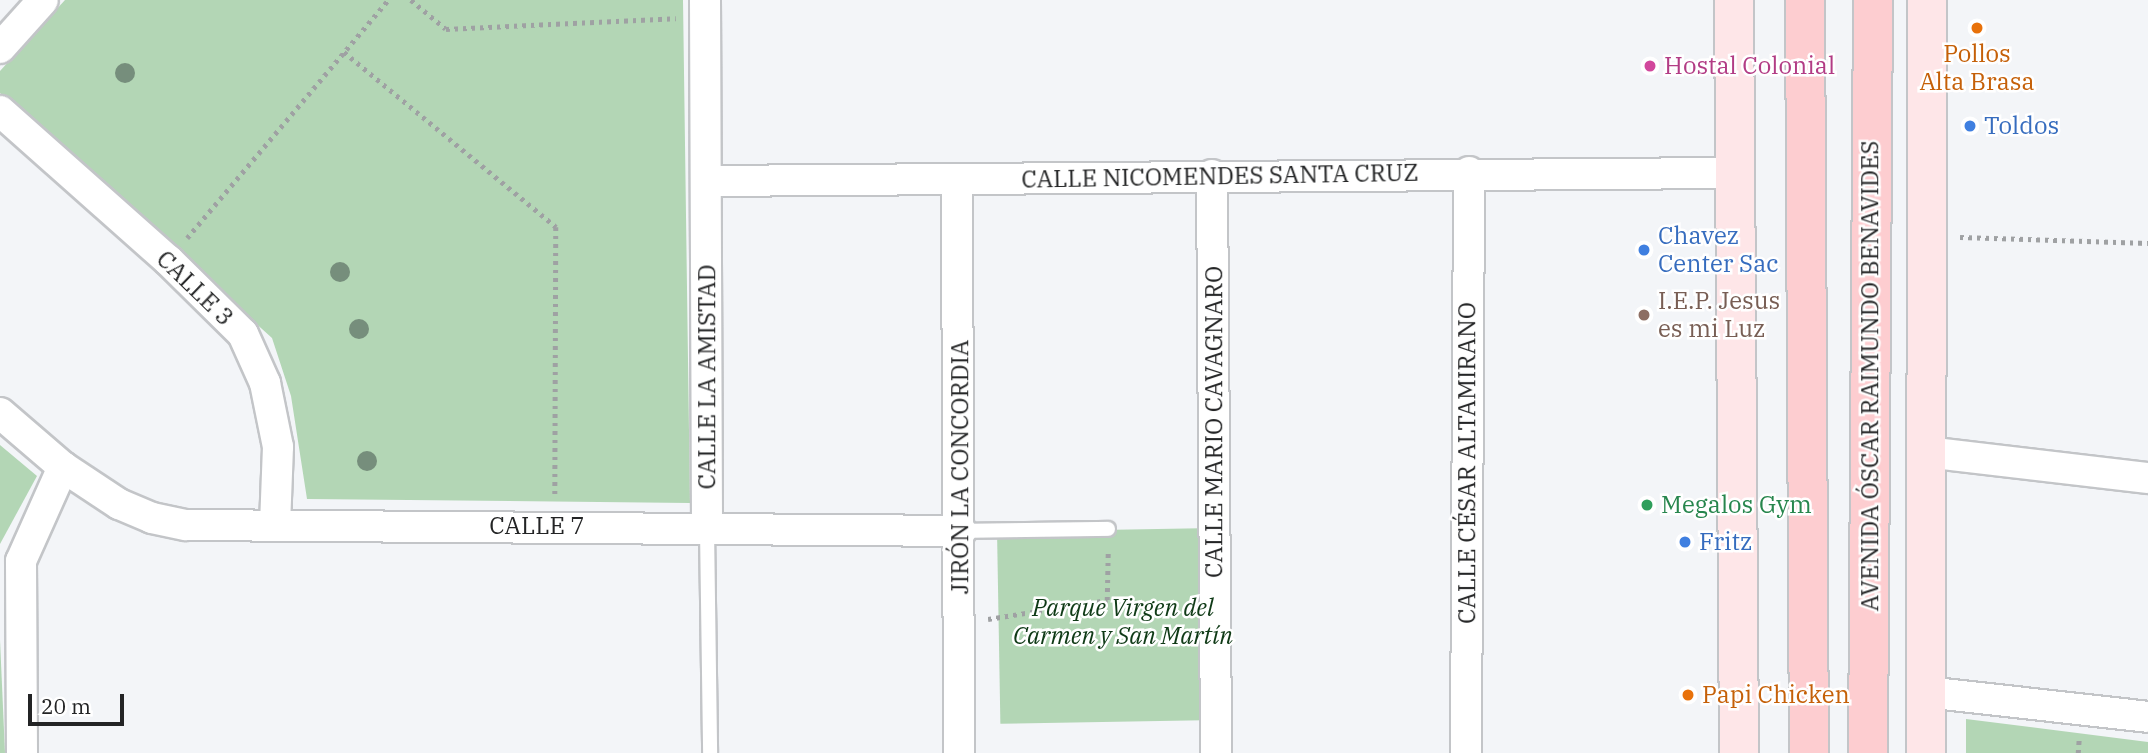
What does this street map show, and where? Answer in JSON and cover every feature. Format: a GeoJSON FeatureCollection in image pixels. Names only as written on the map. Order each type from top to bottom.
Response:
{"type":"FeatureCollection","features":[{"type":"Feature","properties":{"kind":"main road"},"geometry":{"type":"LineString","coordinates":[[1734,0],[1733,173],[1739,753]]}},
{"type":"Feature","properties":{"kind":"main road"},"geometry":{"type":"LineString","coordinates":[[1792,0],[1805,46]]}},
{"type":"Feature","properties":{"kind":"main road"},"geometry":{"type":"LineString","coordinates":[[1805,0],[1809,753]]}},
{"type":"Feature","properties":{"kind":"main road","name":"AVENIDA ÓSCAR RAIMUNDO BENAVIDES"},"geometry":{"type":"LineString","coordinates":[[1868,753],[1873,0]]}},
{"type":"Feature","properties":{"kind":"main road"},"geometry":{"type":"LineString","coordinates":[[1926,753],[1927,0]]}},
{"type":"Feature","properties":{"kind":"street"},"geometry":{"type":"LineString","coordinates":[[0,48],[43,0]]}},
{"type":"Feature","properties":{"kind":"street","name":"CALLE LA AMISTAD"},"geometry":{"type":"LineString","coordinates":[[705,8],[707,529]]}},
{"type":"Feature","properties":{"kind":"street","name":"CALLE 3"},"geometry":{"type":"LineString","coordinates":[[0,111],[168,260],[243,334],[265,383],[278,447],[275,525]]}},
{"type":"Feature","properties":{"kind":"street","name":"CALLE NICOMENDES SANTA CRUZ"},"geometry":{"type":"LineString","coordinates":[[707,181],[957,181],[1469,172],[1733,173]]}},
{"type":"Feature","properties":{"kind":"street","name":"CALLE CÉSAR ALTAMIRANO"},"geometry":{"type":"LineString","coordinates":[[1466,753],[1469,172]]}},
{"type":"Feature","properties":{"kind":"street","name":"CALLE MARIO CAVAGNARO"},"geometry":{"type":"LineString","coordinates":[[1212,175],[1216,753]]}},
{"type":"Feature","properties":{"kind":"street","name":"JIRÓN LA CONCORDIA"},"geometry":{"type":"LineString","coordinates":[[957,181],[961,531],[960,753]]}},
{"type":"Feature","properties":{"kind":"street","name":"CALLE 7"},"geometry":{"type":"LineString","coordinates":[[0,413],[63,467],[119,503],[152,518],[186,525],[961,531]]}},
{"type":"Feature","properties":{"kind":"street"},"geometry":{"type":"LineString","coordinates":[[1926,452],[2148,478]]}},
{"type":"Feature","properties":{"kind":"street"},"geometry":{"type":"LineString","coordinates":[[22,753],[21,561],[63,467]]}},
{"type":"Feature","properties":{"kind":"street"},"geometry":{"type":"LineString","coordinates":[[1926,691],[2148,717]]}},
{"type":"Feature","properties":{"kind":"lane","name":"CALLE LA AMISTAD"},"geometry":{"type":"LineString","coordinates":[[707,529],[710,753]]}},
{"type":"Feature","properties":{"kind":"lane","name":"CALLE 7"},"geometry":{"type":"LineString","coordinates":[[961,531],[1108,529]]}},
{"type":"Feature","properties":{"kind":"path"},"geometry":{"type":"LineString","coordinates":[[168,260],[388,0]]}},
{"type":"Feature","properties":{"kind":"path"},"geometry":{"type":"LineString","coordinates":[[411,0],[446,29],[705,8]]}},
{"type":"Feature","properties":{"kind":"path"},"geometry":{"type":"LineString","coordinates":[[344,52],[556,227],[555,526]]}},
{"type":"Feature","properties":{"kind":"path"},"geometry":{"type":"LineString","coordinates":[[1927,236],[2148,243]]}},
{"type":"Feature","properties":{"kind":"path"},"geometry":{"type":"LineString","coordinates":[[961,623],[1107,600],[1108,529]]}},
{"type":"Feature","properties":{"kind":"green space"},"geometry":{"type":"Polygon","coordinates":[[[65,0],[683,0],[690,503],[307,499],[291,396],[272,338],[0,93],[0,71],[65,0]]]}},
{"type":"Feature","properties":{"kind":"green space"},"geometry":{"type":"Polygon","coordinates":[[[0,445],[37,476],[0,544],[0,445]]]}},
{"type":"Feature","properties":{"kind":"green space","name":"Parque Virgen del Carmen y San Martín"},"geometry":{"type":"Polygon","coordinates":[[[1214,528],[1217,720],[1000,724],[997,532],[1214,528]]]}},
{"type":"Feature","properties":{"kind":"green space"},"geometry":{"type":"Polygon","coordinates":[[[0,640],[5,753],[0,753],[0,640]]]}},
{"type":"Feature","properties":{"kind":"green space"},"geometry":{"type":"Polygon","coordinates":[[[1966,719],[2148,742],[2148,753],[1966,753],[1966,719]]]}},
{"type":"Feature","properties":{"kind":"place","name":"Pollos Alta Brasa"},"geometry":{"type":"Point","coordinates":[1977,28]}},
{"type":"Feature","properties":{"kind":"place","name":"Hostal Colonial"},"geometry":{"type":"Point","coordinates":[1650,66]}},
{"type":"Feature","properties":{"kind":"place","name":"Toldos"},"geometry":{"type":"Point","coordinates":[1970,126]}},
{"type":"Feature","properties":{"kind":"place","name":"Chavez Center Sac"},"geometry":{"type":"Point","coordinates":[1644,250]}},
{"type":"Feature","properties":{"kind":"place","name":"I.E.P. Jesus es mi Luz"},"geometry":{"type":"Point","coordinates":[1644,315]}},
{"type":"Feature","properties":{"kind":"place","name":"Megalos Gym"},"geometry":{"type":"Point","coordinates":[1647,505]}},
{"type":"Feature","properties":{"kind":"place","name":"Fritz"},"geometry":{"type":"Point","coordinates":[1685,542]}},
{"type":"Feature","properties":{"kind":"place","name":"Papi Chicken"},"geometry":{"type":"Point","coordinates":[1688,695]}}]}
